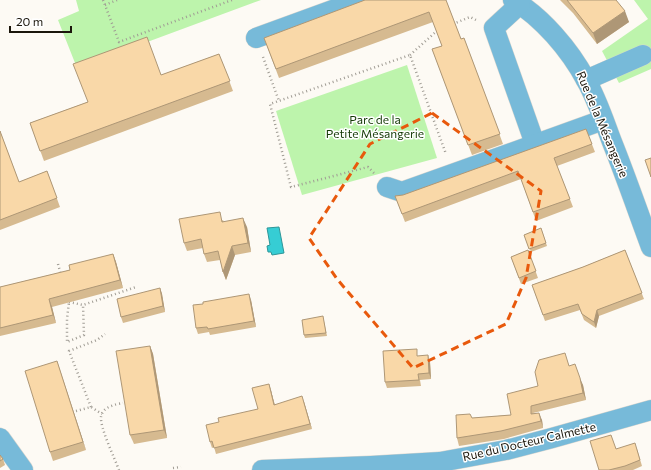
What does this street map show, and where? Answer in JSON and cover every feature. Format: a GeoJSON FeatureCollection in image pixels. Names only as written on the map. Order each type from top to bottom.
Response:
{"type":"FeatureCollection","features":[{"type":"Feature","properties":{"kind":"street"},"geometry":{"type":"LineString","coordinates":[[256,38],[360,0]]}},
{"type":"Feature","properties":{"kind":"street"},"geometry":{"type":"LineString","coordinates":[[516,2],[494,28],[535,144]]}},
{"type":"Feature","properties":{"kind":"street","name":"Rue de la Mésangerie"},"geometry":{"type":"LineString","coordinates":[[516,2],[547,27],[571,56],[586,80],[626,176],[651,247]]}},
{"type":"Feature","properties":{"kind":"street"},"geometry":{"type":"LineString","coordinates":[[586,80],[643,55]]}},
{"type":"Feature","properties":{"kind":"street"},"geometry":{"type":"LineString","coordinates":[[387,187],[402,192],[603,120]]}},
{"type":"Feature","properties":{"kind":"street","name":"Rue du Docteur Calmette"},"geometry":{"type":"LineString","coordinates":[[262,470],[438,466],[552,438],[651,410]]}},
{"type":"Feature","properties":{"kind":"street"},"geometry":{"type":"LineString","coordinates":[[0,438],[23,470]]}},
{"type":"Feature","properties":{"kind":"path"},"geometry":{"type":"LineString","coordinates":[[103,0],[119,42],[232,0]]}},
{"type":"Feature","properties":{"kind":"path"},"geometry":{"type":"LineString","coordinates":[[105,6],[117,0]]}},
{"type":"Feature","properties":{"kind":"path"},"geometry":{"type":"LineString","coordinates":[[451,24],[470,18],[494,28]]}},
{"type":"Feature","properties":{"kind":"path"},"geometry":{"type":"LineString","coordinates":[[387,187],[368,167],[291,187],[270,104],[410,55],[439,28],[445,26]]}},
{"type":"Feature","properties":{"kind":"path"},"geometry":{"type":"LineString","coordinates":[[256,38],[279,102]]}},
{"type":"Feature","properties":{"kind":"path"},"geometry":{"type":"LineString","coordinates":[[410,55],[454,173]]}},
{"type":"Feature","properties":{"kind":"path"},"geometry":{"type":"LineString","coordinates":[[58,264],[62,280]]}},
{"type":"Feature","properties":{"kind":"path"},"geometry":{"type":"LineString","coordinates":[[69,302],[84,305],[136,287]]}},
{"type":"Feature","properties":{"kind":"path"},"geometry":{"type":"LineString","coordinates":[[66,296],[69,302],[67,342],[84,335],[84,305]]}},
{"type":"Feature","properties":{"kind":"path"},"geometry":{"type":"LineString","coordinates":[[102,414],[91,407],[87,400],[69,351],[96,340],[105,334]]}},
{"type":"Feature","properties":{"kind":"path"},"geometry":{"type":"LineString","coordinates":[[119,470],[107,442],[101,417],[103,411],[111,406],[123,403]]}},
{"type":"Feature","properties":{"kind":"path"},"geometry":{"type":"LineString","coordinates":[[76,411],[91,407]]}},
{"type":"Feature","properties":{"kind":"path"},"geometry":{"type":"LineString","coordinates":[[173,468],[181,467]]}},
{"type":"Feature","properties":{"kind":"highlighted area"},"geometry":{"type":"Polygon","coordinates":[[[432,113],[541,191],[526,278],[506,324],[413,368],[337,279],[309,238],[370,144],[432,113]]]}},
{"type":"Feature","properties":{"kind":"green space"},"geometry":{"type":"Polygon","coordinates":[[[76,0],[261,0],[77,68],[58,20],[79,11],[76,0]]]}},
{"type":"Feature","properties":{"kind":"green space"},"geometry":{"type":"Polygon","coordinates":[[[634,0],[651,0],[651,69],[619,83],[602,51],[648,19],[634,0]]]}},
{"type":"Feature","properties":{"kind":"green space","name":"Parc de la Petite Mésangerie"},"geometry":{"type":"Polygon","coordinates":[[[407,65],[437,158],[302,195],[276,111],[407,65]]]}},
{"type":"Feature","properties":{"kind":"water"},"geometry":{"type":"Polygon","coordinates":[[[279,227],[284,253],[272,255],[271,252],[268,252],[267,246],[270,245],[267,228],[279,227]]]}},
{"type":"Feature","properties":{"kind":"building"},"geometry":{"type":"Polygon","coordinates":[[[365,0],[446,0],[461,39],[464,38],[500,134],[468,145],[432,49],[442,46],[429,12],[276,69],[264,38],[365,0]]]}},
{"type":"Feature","properties":{"kind":"building"},"geometry":{"type":"Polygon","coordinates":[[[567,0],[616,0],[625,11],[593,33],[567,0]]]}},
{"type":"Feature","properties":{"kind":"building"},"geometry":{"type":"Polygon","coordinates":[[[147,37],[161,75],[219,54],[230,81],[40,151],[30,123],[88,102],[73,64],[147,37]]]}},
{"type":"Feature","properties":{"kind":"building"},"geometry":{"type":"Polygon","coordinates":[[[586,129],[592,144],[554,158],[570,199],[533,212],[518,171],[402,214],[395,196],[403,195],[586,129]]]}},
{"type":"Feature","properties":{"kind":"building"},"geometry":{"type":"Polygon","coordinates":[[[0,131],[19,182],[47,171],[57,198],[0,220],[0,131]]]}},
{"type":"Feature","properties":{"kind":"building"},"geometry":{"type":"Polygon","coordinates":[[[651,158],[651,177],[645,160],[651,158]]]}},
{"type":"Feature","properties":{"kind":"building"},"geometry":{"type":"Polygon","coordinates":[[[220,212],[222,222],[243,218],[248,243],[232,246],[223,272],[218,251],[204,254],[201,239],[184,243],[179,219],[220,212]]]}},
{"type":"Feature","properties":{"kind":"building"},"geometry":{"type":"Polygon","coordinates":[[[541,228],[546,243],[529,249],[524,235],[541,228]]]}},
{"type":"Feature","properties":{"kind":"building"},"geometry":{"type":"Polygon","coordinates":[[[528,250],[536,271],[519,278],[511,257],[528,250]]]}},
{"type":"Feature","properties":{"kind":"building"},"geometry":{"type":"Polygon","coordinates":[[[625,250],[642,293],[597,310],[594,322],[582,314],[578,304],[543,315],[532,285],[625,250]]]}},
{"type":"Feature","properties":{"kind":"building"},"geometry":{"type":"Polygon","coordinates":[[[113,254],[120,280],[49,299],[53,315],[0,328],[0,287],[70,270],[69,265],[113,254]]]}},
{"type":"Feature","properties":{"kind":"building"},"geometry":{"type":"Polygon","coordinates":[[[160,288],[163,306],[121,317],[117,299],[160,288]]]}},
{"type":"Feature","properties":{"kind":"building"},"geometry":{"type":"Polygon","coordinates":[[[249,294],[254,321],[208,329],[207,327],[196,328],[193,305],[249,294]]]}},
{"type":"Feature","properties":{"kind":"building"},"geometry":{"type":"Polygon","coordinates":[[[323,316],[326,333],[304,335],[302,320],[323,316]]]}},
{"type":"Feature","properties":{"kind":"building"},"geometry":{"type":"Polygon","coordinates":[[[150,346],[164,430],[130,435],[116,351],[150,346]]]}},
{"type":"Feature","properties":{"kind":"building"},"geometry":{"type":"Polygon","coordinates":[[[417,349],[417,356],[428,355],[429,373],[418,374],[419,380],[385,382],[383,351],[417,349]]]}},
{"type":"Feature","properties":{"kind":"building"},"geometry":{"type":"Polygon","coordinates":[[[565,353],[569,366],[575,364],[583,393],[531,406],[531,414],[539,413],[541,421],[501,431],[457,438],[456,415],[470,414],[472,418],[511,415],[507,394],[538,386],[535,372],[539,360],[565,353]]]}},
{"type":"Feature","properties":{"kind":"building"},"geometry":{"type":"Polygon","coordinates":[[[57,361],[83,442],[50,452],[25,371],[57,361]]]}},
{"type":"Feature","properties":{"kind":"building"},"geometry":{"type":"Polygon","coordinates":[[[269,384],[274,405],[302,396],[310,424],[214,448],[212,441],[210,442],[206,425],[219,422],[218,418],[258,409],[252,388],[269,384]]]}},
{"type":"Feature","properties":{"kind":"building"},"geometry":{"type":"Polygon","coordinates":[[[611,435],[616,449],[635,443],[640,460],[609,470],[599,470],[590,441],[611,435]]]}}]}
